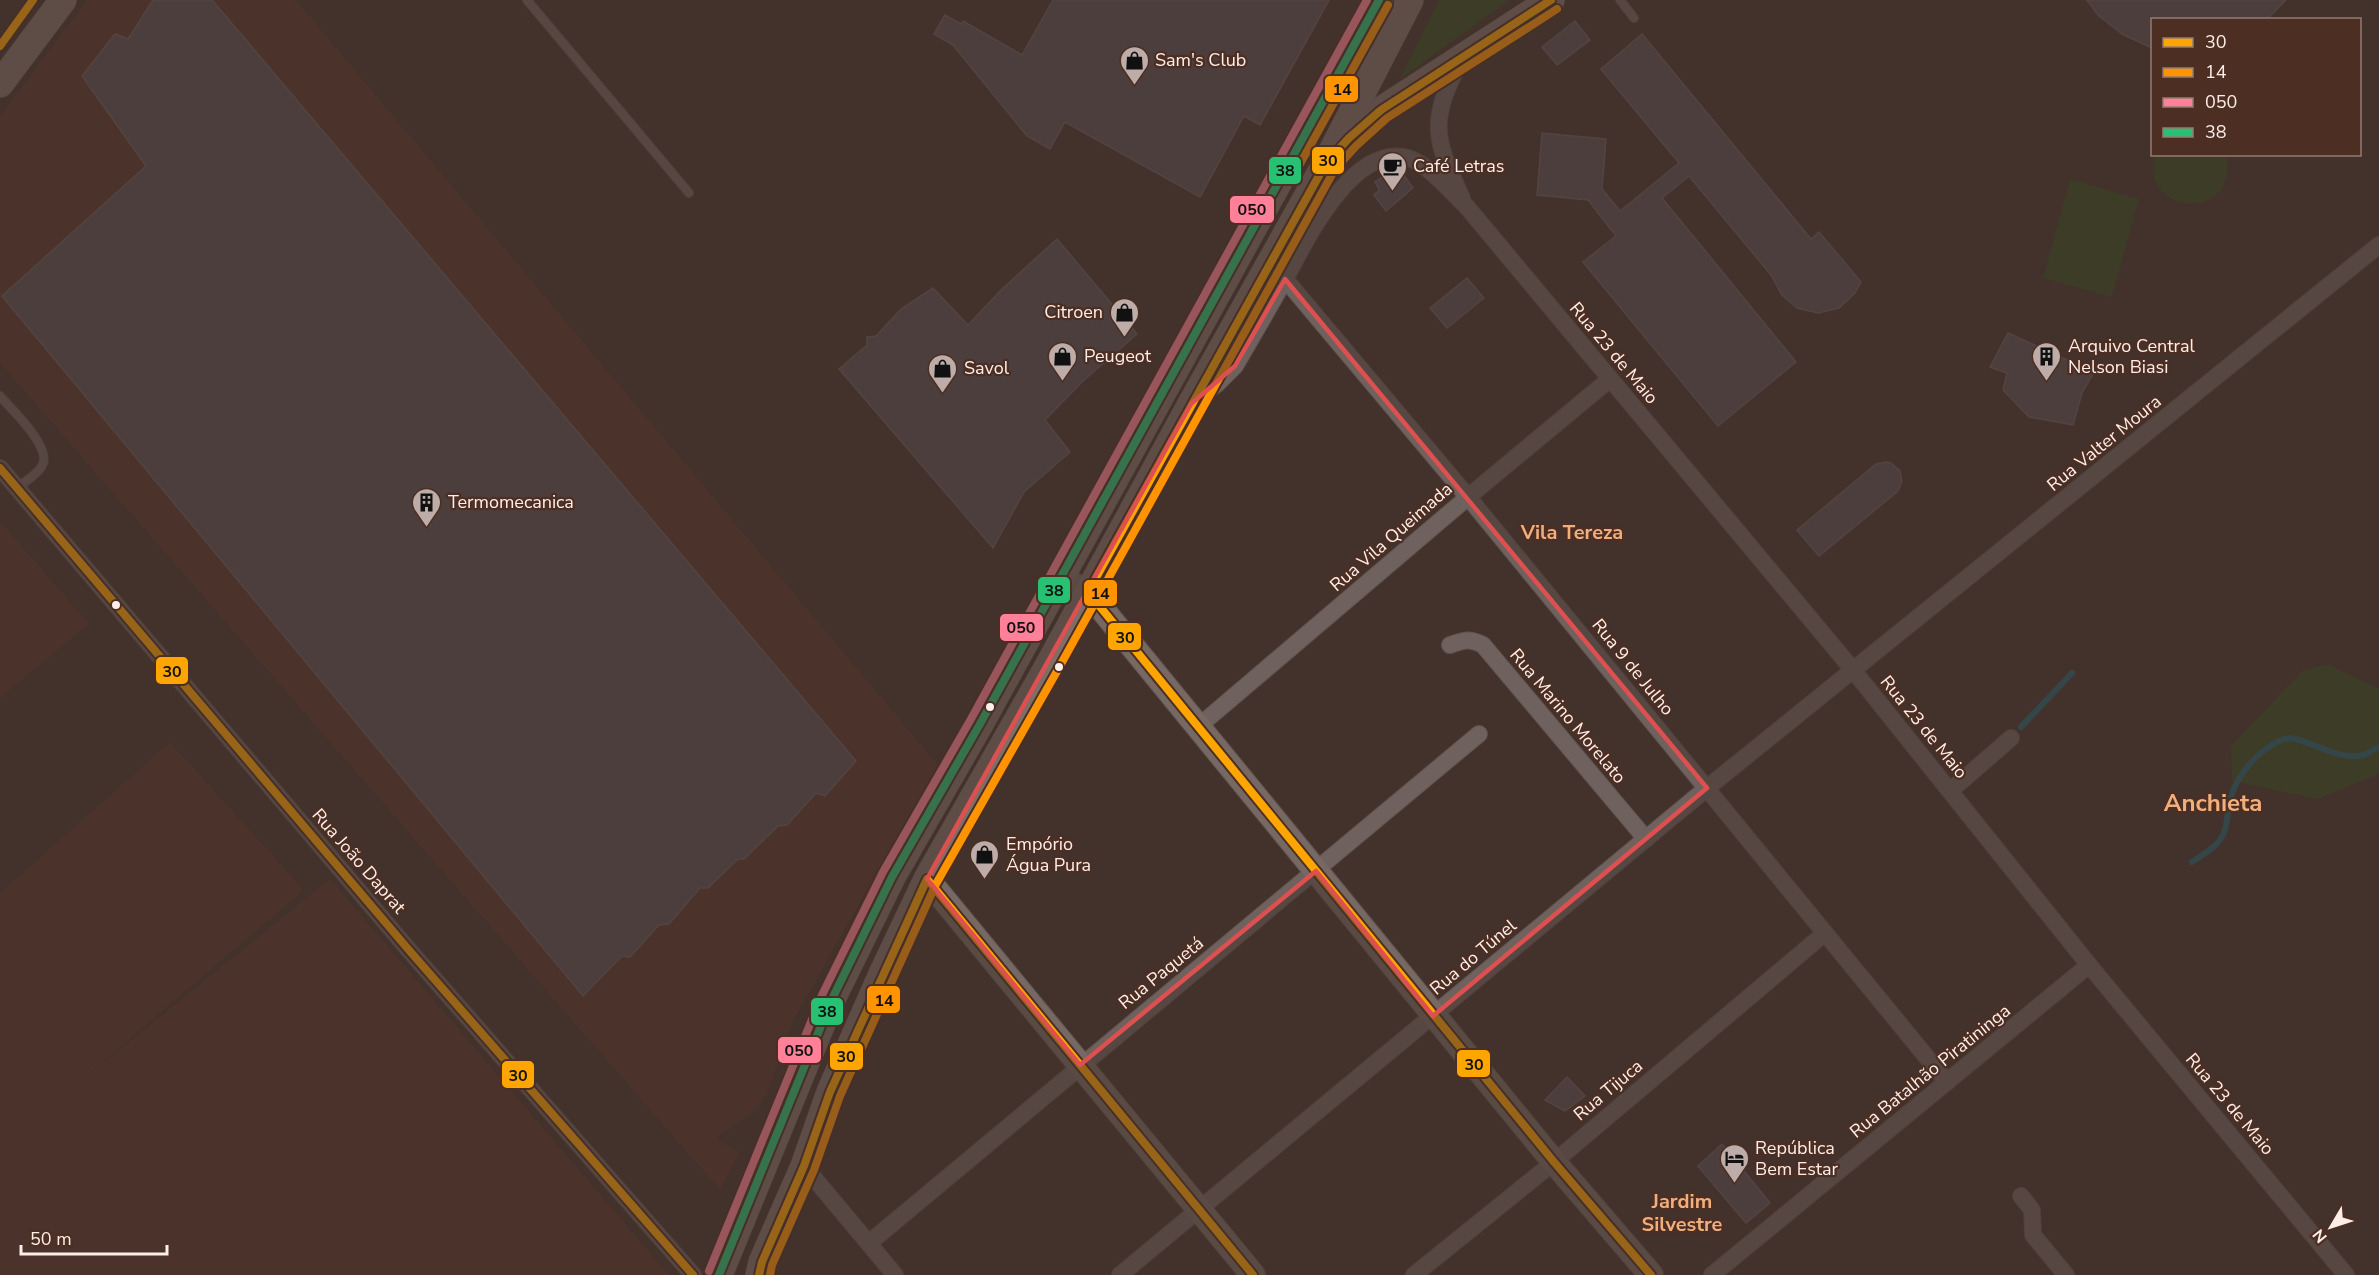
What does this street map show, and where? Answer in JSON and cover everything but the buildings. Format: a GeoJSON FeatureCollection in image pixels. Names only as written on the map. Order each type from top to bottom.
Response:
{"type":"FeatureCollection","features":[{"type":"Feature","properties":{"kind":"main road"},"geometry":{"type":"LineString","coordinates":[[0,84],[63,0]]}},
{"type":"Feature","properties":{"kind":"main road"},"geometry":{"type":"LineString","coordinates":[[719,1275],[832,999],[872,915],[1379,0]]}},
{"type":"Feature","properties":{"kind":"main road"},"geometry":{"type":"LineString","coordinates":[[759,1275],[762,1262],[804,1166],[830,1092],[886,963],[927,879],[1047,668],[1326,163],[1410,0]]}},
{"type":"Feature","properties":{"kind":"main road"},"geometry":{"type":"LineString","coordinates":[[1326,163],[1349,138],[1381,110],[1551,0]]}},
{"type":"Feature","properties":{"kind":"street","name":"Rua 23 de Maio"},"geometry":{"type":"LineString","coordinates":[[1463,57],[1442,102],[1438,131],[1445,159],[1467,207]]}},
{"type":"Feature","properties":{"kind":"street","name":"Rua 23 de Maio"},"geometry":{"type":"LineString","coordinates":[[1285,279],[1316,223],[1340,190],[1353,177],[1373,164],[1397,157],[1410,158],[1420,164],[1467,207],[1853,670],[2089,965],[2346,1275]]}},
{"type":"Feature","properties":{"kind":"street","name":"Rua Valter Moura"},"geometry":{"type":"LineString","coordinates":[[1853,670],[2379,245]]}},
{"type":"Feature","properties":{"kind":"street"},"geometry":{"type":"LineString","coordinates":[[1191,404],[1235,366],[1285,279]]}},
{"type":"Feature","properties":{"kind":"street","name":"Rua 9 de Julho"},"geometry":{"type":"LineString","coordinates":[[1285,279],[1468,497],[1947,1082]]}},
{"type":"Feature","properties":{"kind":"street","name":"Rua Vila Queimada"},"geometry":{"type":"LineString","coordinates":[[1200,726],[1610,379]]}},
{"type":"Feature","properties":{"kind":"street","name":"Rua João Daprat"},"geometry":{"type":"LineString","coordinates":[[0,468],[408,949],[693,1275]]}},
{"type":"Feature","properties":{"kind":"street"},"geometry":{"type":"LineString","coordinates":[[1060,578],[1088,592],[1200,726],[1433,1016],[1651,1275]]}},
{"type":"Feature","properties":{"kind":"street","name":"Rua Marino Morelato"},"geometry":{"type":"LineString","coordinates":[[1450,645],[1465,639],[1483,645],[1646,839]]}},
{"type":"Feature","properties":{"kind":"street","name":"Rua do Túnel"},"geometry":{"type":"LineString","coordinates":[[1120,1275],[1707,788],[1853,670]]}},
{"type":"Feature","properties":{"kind":"street","name":"Rua Paquetá"},"geometry":{"type":"LineString","coordinates":[[869,1243],[1479,734]]}},
{"type":"Feature","properties":{"kind":"street"},"geometry":{"type":"LineString","coordinates":[[1950,791],[2011,738]]}},
{"type":"Feature","properties":{"kind":"street"},"geometry":{"type":"LineString","coordinates":[[927,879],[1253,1275]]}},
{"type":"Feature","properties":{"kind":"street","name":"Rua Tijuca"},"geometry":{"type":"LineString","coordinates":[[1414,1275],[1554,1162],[1825,933]]}},
{"type":"Feature","properties":{"kind":"street","name":"Rua Batalhão Piratininga"},"geometry":{"type":"LineString","coordinates":[[1712,1275],[2089,965]]}},
{"type":"Feature","properties":{"kind":"street"},"geometry":{"type":"LineString","coordinates":[[804,1166],[895,1275]]}},
{"type":"Feature","properties":{"kind":"street"},"geometry":{"type":"LineString","coordinates":[[2020,1196],[2032,1210],[2033,1234],[2066,1275]]}},
{"type":"Feature","properties":{"kind":"lane"},"geometry":{"type":"LineString","coordinates":[[527,0],[689,193]]}},
{"type":"Feature","properties":{"kind":"lane"},"geometry":{"type":"LineString","coordinates":[[1620,0],[1634,18]]}},
{"type":"Feature","properties":{"kind":"lane"},"geometry":{"type":"LineString","coordinates":[[0,396],[41,444],[45,456],[42,466],[17,488]]}},
{"type":"Feature","properties":{"kind":"highlighted area"},"geometry":{"type":"Polygon","coordinates":[[[1285,279],[1707,788],[1433,1016],[1316,871],[1080,1065],[927,879],[1191,404],[1235,366],[1285,279]]]}},
{"type":"Feature","properties":{"kind":"shaded area","name":"Termomecanica"},"geometry":{"type":"Polygon","coordinates":[[[87,0],[296,0],[938,765],[794,1019],[766,1095],[758,1108],[716,1139],[739,1152],[720,1190],[0,363],[0,116],[87,0]]]}},
{"type":"Feature","properties":{"kind":"shaded area"},"geometry":{"type":"Polygon","coordinates":[[[0,521],[89,624],[0,698],[0,521]]]}},
{"type":"Feature","properties":{"kind":"shaded area"},"geometry":{"type":"Polygon","coordinates":[[[170,742],[304,890],[78,1083],[330,879],[669,1275],[0,1275],[0,893],[170,742]]]}},
{"type":"Feature","properties":{"kind":"green space"},"geometry":{"type":"Polygon","coordinates":[[[1439,0],[1509,0],[1399,80],[1439,0]]]}},
{"type":"Feature","properties":{"kind":"green space"},"geometry":{"type":"Polygon","coordinates":[[[2155,156],[2226,156],[2227,176],[2219,192],[2206,201],[2190,204],[2174,200],[2161,191],[2154,176],[2155,156]]]}},
{"type":"Feature","properties":{"kind":"green space"},"geometry":{"type":"Polygon","coordinates":[[[2070,179],[2139,199],[2112,297],[2043,278],[2070,179]]]}},
{"type":"Feature","properties":{"kind":"green space"},"geometry":{"type":"Polygon","coordinates":[[[2327,664],[2379,689],[2379,774],[2317,799],[2232,781],[2231,746],[2302,671],[2327,664]]]}},
{"type":"Feature","properties":{"kind":"waterway"},"geometry":{"type":"LineString","coordinates":[[2021,727],[2072,673]]}},
{"type":"Feature","properties":{"kind":"waterway"},"geometry":{"type":"LineString","coordinates":[[2192,862],[2209,850],[2223,835],[2230,799],[2238,780],[2250,763],[2275,743],[2291,738],[2341,755],[2352,756],[2365,754],[2379,747]]}},
{"type":"Feature","properties":{"kind":"transit line","name":"30"},"geometry":{"type":"LineString","coordinates":[[0,46],[33,0]]}},
{"type":"Feature","properties":{"kind":"transit line","name":"050"},"geometry":{"type":"LineString","coordinates":[[709,1271],[822,995],[883,872],[971,719],[1367,0]]}},
{"type":"Feature","properties":{"kind":"transit line","name":"38"},"geometry":{"type":"LineString","coordinates":[[719,1275],[832,999],[892,877],[980,724],[1379,0]]}},
{"type":"Feature","properties":{"kind":"transit line","name":"30"},"geometry":{"type":"LineString","coordinates":[[1551,0],[1381,110],[1349,138],[1326,163],[1088,592],[1554,1162],[1651,1275]]}},
{"type":"Feature","properties":{"kind":"transit line","name":"14"},"geometry":{"type":"LineString","coordinates":[[1295,173],[1388,5]]}},
{"type":"Feature","properties":{"kind":"transit line","name":"14"},"geometry":{"type":"LineString","coordinates":[[770,1275],[772,1265],[814,1170],[840,1096],[936,884],[1056,673],[1335,169],[1387,118],[1557,9]]}},
{"type":"Feature","properties":{"kind":"transit line","name":"30"},"geometry":{"type":"LineString","coordinates":[[0,468],[408,949],[693,1275]]}},
{"type":"Feature","properties":{"kind":"transit line","name":"30"},"geometry":{"type":"LineString","coordinates":[[759,1275],[762,1262],[804,1166],[830,1092],[927,879],[1253,1275]]}},
{"type":"Feature","properties":{"kind":"place","name":"Sam's Club"},"geometry":{"type":"Point","coordinates":[1134,86]}},
{"type":"Feature","properties":{"kind":"place","name":"Café Letras"},"geometry":{"type":"Point","coordinates":[1392,192]}},
{"type":"Feature","properties":{"kind":"place","name":"Citroen"},"geometry":{"type":"Point","coordinates":[1124,338]}},
{"type":"Feature","properties":{"kind":"place","name":"Peugeot"},"geometry":{"type":"Point","coordinates":[1063,382]}},
{"type":"Feature","properties":{"kind":"place","name":"Arquivo Central Nelson Biasi"},"geometry":{"type":"Point","coordinates":[2047,382]}},
{"type":"Feature","properties":{"kind":"place","name":"Savol"},"geometry":{"type":"Point","coordinates":[943,394]}},
{"type":"Feature","properties":{"kind":"place","name":"Termomecanica"},"geometry":{"type":"Point","coordinates":[427,528]}},
{"type":"Feature","properties":{"kind":"place","name":"Empório Água Pura"},"geometry":{"type":"Point","coordinates":[985,880]}},
{"type":"Feature","properties":{"kind":"place","name":"República Bem Estar"},"geometry":{"type":"Point","coordinates":[1734,1184]}},
{"type":"Feature","properties":{"kind":"district","name":"Vila Tereza"},"geometry":{"type":"Point","coordinates":[1572,532]}},
{"type":"Feature","properties":{"kind":"district","name":"Anchieta"},"geometry":{"type":"Point","coordinates":[2213,803]}},
{"type":"Feature","properties":{"kind":"district","name":"Jardim Silvestre"},"geometry":{"type":"Point","coordinates":[1682,1212]}}]}
